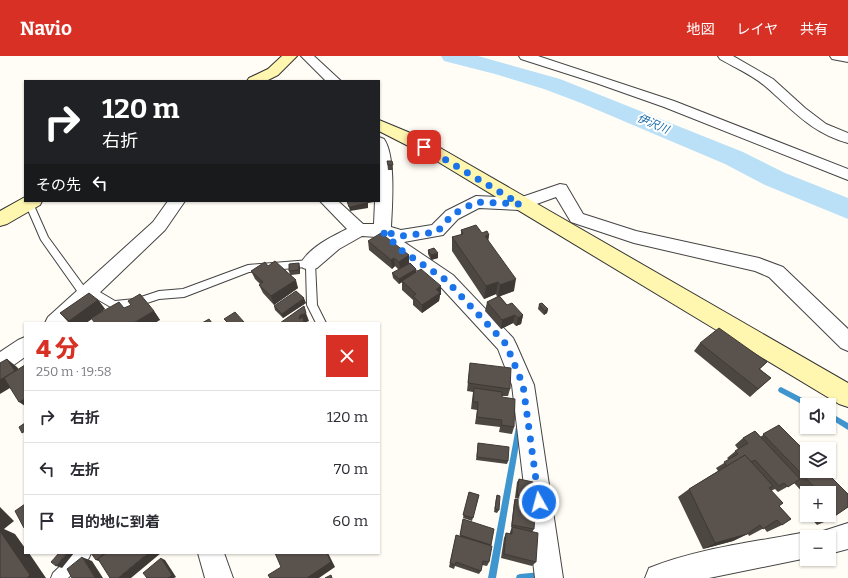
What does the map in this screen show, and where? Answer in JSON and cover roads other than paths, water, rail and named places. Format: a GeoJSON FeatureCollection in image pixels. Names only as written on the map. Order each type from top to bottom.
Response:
{"type":"FeatureCollection","features":[{"type":"Feature","properties":{"kind":"street"},"geometry":{"type":"LineString","coordinates":[[258,80],[269,77],[290,56]]}},
{"type":"Feature","properties":{"kind":"street"},"geometry":{"type":"LineString","coordinates":[[307,56],[333,80]]}},
{"type":"Feature","properties":{"kind":"street"},"geometry":{"type":"LineString","coordinates":[[525,56],[601,80],[669,104],[848,176]]}},
{"type":"Feature","properties":{"kind":"street"},"geometry":{"type":"LineString","coordinates":[[724,56],[768,82],[800,111],[821,127],[848,138]]}},
{"type":"Feature","properties":{"kind":"street"},"geometry":{"type":"LineString","coordinates":[[836,56],[848,58]]}},
{"type":"Feature","properties":{"kind":"street"},"geometry":{"type":"LineString","coordinates":[[549,578],[523,385],[506,344],[446,280],[401,250],[382,231],[383,188],[381,133],[436,153],[520,204],[848,396]]}},
{"type":"Feature","properties":{"kind":"street"},"geometry":{"type":"LineString","coordinates":[[310,264],[333,244],[359,230],[382,231],[401,236],[437,232],[452,215],[476,202],[520,204],[560,189],[577,218],[634,236],[759,265],[776,272],[848,342]]}},
{"type":"Feature","properties":{"kind":"street"},"geometry":{"type":"LineString","coordinates":[[0,219],[31,202]]}},
{"type":"Feature","properties":{"kind":"street"},"geometry":{"type":"LineString","coordinates":[[56,322],[159,226],[176,202]]}},
{"type":"Feature","properties":{"kind":"street"},"geometry":{"type":"LineString","coordinates":[[329,202],[359,230]]}},
{"type":"Feature","properties":{"kind":"street"},"geometry":{"type":"LineString","coordinates":[[0,363],[24,347]]}},
{"type":"Feature","properties":{"kind":"street"},"geometry":{"type":"LineString","coordinates":[[836,539],[848,536]]}},
{"type":"Feature","properties":{"kind":"street"},"geometry":{"type":"LineString","coordinates":[[659,578],[701,566],[800,546]]}},
{"type":"Feature","properties":{"kind":"street"},"geometry":{"type":"LineString","coordinates":[[211,554],[219,578]]}},
{"type":"Feature","properties":{"kind":"lane"},"geometry":{"type":"LineString","coordinates":[[31,202],[44,238],[88,293],[114,305],[135,303],[159,294],[184,293],[248,269],[310,264],[309,307],[320,322]]}},
{"type":"Feature","properties":{"kind":"lane"},"geometry":{"type":"LineString","coordinates":[[58,578],[83,554]]}},
{"type":"Feature","properties":{"kind":"waterway","name":"伊沢川"},"geometry":{"type":"LineString","coordinates":[[452,56],[503,69],[552,84],[589,98],[734,158],[775,179],[848,209]]}},
{"type":"Feature","properties":{"kind":"waterway"},"geometry":{"type":"LineString","coordinates":[[781,390],[800,400]]}},
{"type":"Feature","properties":{"kind":"waterway"},"geometry":{"type":"LineString","coordinates":[[836,419],[848,427]]}},
{"type":"Feature","properties":{"kind":"waterway"},"geometry":{"type":"LineString","coordinates":[[492,578],[519,427]]}},
{"type":"Feature","properties":{"kind":"waterway"},"geometry":{"type":"LineString","coordinates":[[520,578],[541,576]]}}]}
